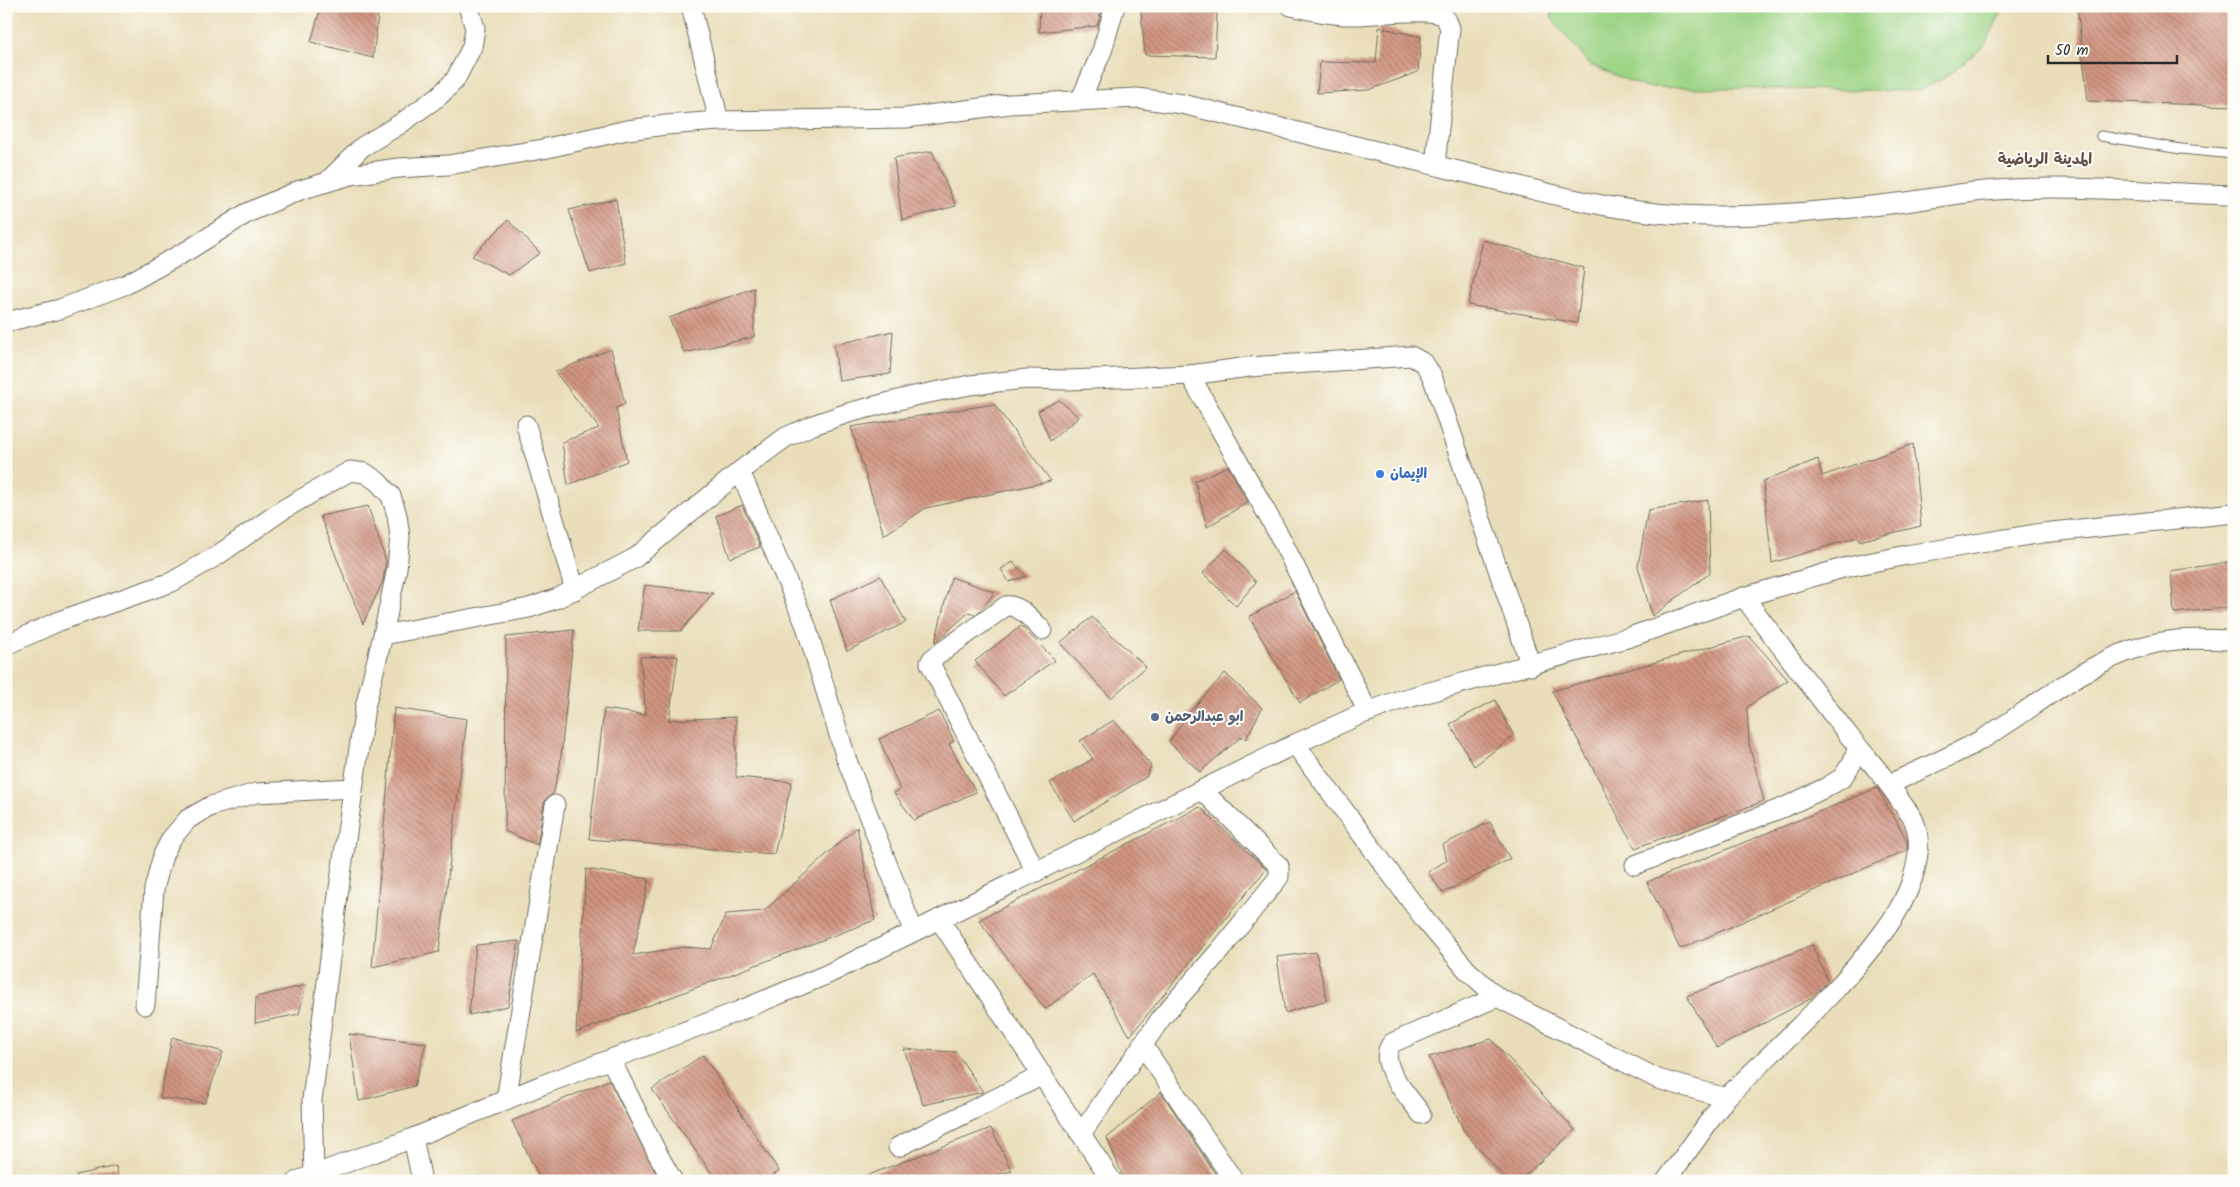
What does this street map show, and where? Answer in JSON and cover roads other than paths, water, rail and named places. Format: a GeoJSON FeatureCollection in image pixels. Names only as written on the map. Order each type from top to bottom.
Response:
{"type":"FeatureCollection","features":[{"type":"Feature","properties":{"kind":"street"},"geometry":{"type":"LineString","coordinates":[[328,181],[362,147],[400,124],[439,96],[455,80],[472,47],[475,28],[468,6]]}},
{"type":"Feature","properties":{"kind":"street"},"geometry":{"type":"LineString","coordinates":[[691,6],[719,121]]}},
{"type":"Feature","properties":{"kind":"street"},"geometry":{"type":"LineString","coordinates":[[1080,100],[1102,52],[1115,6]]}},
{"type":"Feature","properties":{"kind":"street"},"geometry":{"type":"LineString","coordinates":[[1291,6],[1330,14],[1430,13],[1442,15],[1446,19],[1450,28],[1435,165]]}},
{"type":"Feature","properties":{"kind":"street"},"geometry":{"type":"LineString","coordinates":[[6,322],[60,309],[127,284],[190,249],[247,213],[300,190],[328,181],[389,170],[448,164],[533,151],[627,130],[719,121],[906,118],[1010,104],[1080,100],[1137,98],[1182,104],[1572,200],[1646,213],[1716,216],[1897,203],[1995,190],[2070,188],[2162,194],[2234,195]]}},
{"type":"Feature","properties":{"kind":"street"},"geometry":{"type":"LineString","coordinates":[[384,636],[529,608],[575,590],[634,558],[740,471],[786,437],[848,413],[914,396],[970,385],[1027,379],[1068,380],[1190,375],[1248,367],[1405,356],[1416,357],[1424,363],[1432,376],[1531,666]]}},
{"type":"Feature","properties":{"kind":"street"},"geometry":{"type":"LineString","coordinates":[[1190,375],[1279,535],[1368,712]]}},
{"type":"Feature","properties":{"kind":"street"},"geometry":{"type":"LineString","coordinates":[[526,425],[575,590]]}},
{"type":"Feature","properties":{"kind":"street"},"geometry":{"type":"LineString","coordinates":[[6,646],[59,621],[172,582],[218,555],[284,509],[350,471],[365,472],[378,481],[391,496],[400,536],[397,568],[384,636],[365,707],[314,1083],[312,1126],[306,1178],[413,1138],[828,974],[913,930],[1203,791],[1295,744],[1368,712],[1454,684],[1531,666],[1630,637],[1744,598],[1843,568],[1922,552],[2042,533],[2234,513]]}},
{"type":"Feature","properties":{"kind":"street"},"geometry":{"type":"LineString","coordinates":[[740,471],[806,626],[846,758],[913,930]]}},
{"type":"Feature","properties":{"kind":"street"},"geometry":{"type":"LineString","coordinates":[[1666,1181],[1726,1098],[1828,998],[1886,930],[1913,875],[1919,852],[1918,837],[1913,820],[1890,784],[1858,747],[1744,598]]}},
{"type":"Feature","properties":{"kind":"street"},"geometry":{"type":"LineString","coordinates":[[1036,872],[930,663],[932,659],[1006,606],[1018,607],[1042,630]]}},
{"type":"Feature","properties":{"kind":"street"},"geometry":{"type":"LineString","coordinates":[[1890,784],[1978,741],[2070,680],[2111,658],[2152,644],[2177,640],[2234,640]]}},
{"type":"Feature","properties":{"kind":"street"},"geometry":{"type":"LineString","coordinates":[[1295,744],[1424,920],[1467,970],[1497,997],[1658,1078],[1726,1098]]}},
{"type":"Feature","properties":{"kind":"street"},"geometry":{"type":"LineString","coordinates":[[1635,865],[1787,806],[1827,787],[1842,778],[1852,763],[1858,747]]}},
{"type":"Feature","properties":{"kind":"street"},"geometry":{"type":"LineString","coordinates":[[145,1005],[154,889],[171,839],[188,819],[211,806],[256,793],[354,788]]}},
{"type":"Feature","properties":{"kind":"street"},"geometry":{"type":"LineString","coordinates":[[1081,1134],[1142,1044],[1279,877],[1279,866],[1203,791]]}},
{"type":"Feature","properties":{"kind":"street"},"geometry":{"type":"LineString","coordinates":[[506,1100],[556,805]]}},
{"type":"Feature","properties":{"kind":"street"},"geometry":{"type":"LineString","coordinates":[[939,919],[1112,1181]]}},
{"type":"Feature","properties":{"kind":"street"},"geometry":{"type":"LineString","coordinates":[[1421,1114],[1390,1070],[1387,1061],[1389,1047],[1392,1043],[1497,997]]}},
{"type":"Feature","properties":{"kind":"street"},"geometry":{"type":"LineString","coordinates":[[1142,1044],[1234,1181]]}},
{"type":"Feature","properties":{"kind":"street"},"geometry":{"type":"LineString","coordinates":[[611,1060],[657,1154],[673,1181]]}},
{"type":"Feature","properties":{"kind":"street"},"geometry":{"type":"LineString","coordinates":[[898,1147],[1042,1075]]}},
{"type":"Feature","properties":{"kind":"street"},"geometry":{"type":"LineString","coordinates":[[413,1138],[422,1181]]}},
{"type":"Feature","properties":{"kind":"lane"},"geometry":{"type":"LineString","coordinates":[[2101,136],[2181,149],[2234,154]]}},
{"type":"Feature","properties":{"kind":"place","name":"الإيمان"},"geometry":{"type":"Point","coordinates":[1380,474]}},
{"type":"Feature","properties":{"kind":"place","name":"ابو عبدالرحمن"},"geometry":{"type":"Point","coordinates":[1155,717]}},
{"type":"Feature","properties":{"kind":"district","name":"المدينة الرياضية"},"geometry":{"type":"Point","coordinates":[2045,160]}}]}
